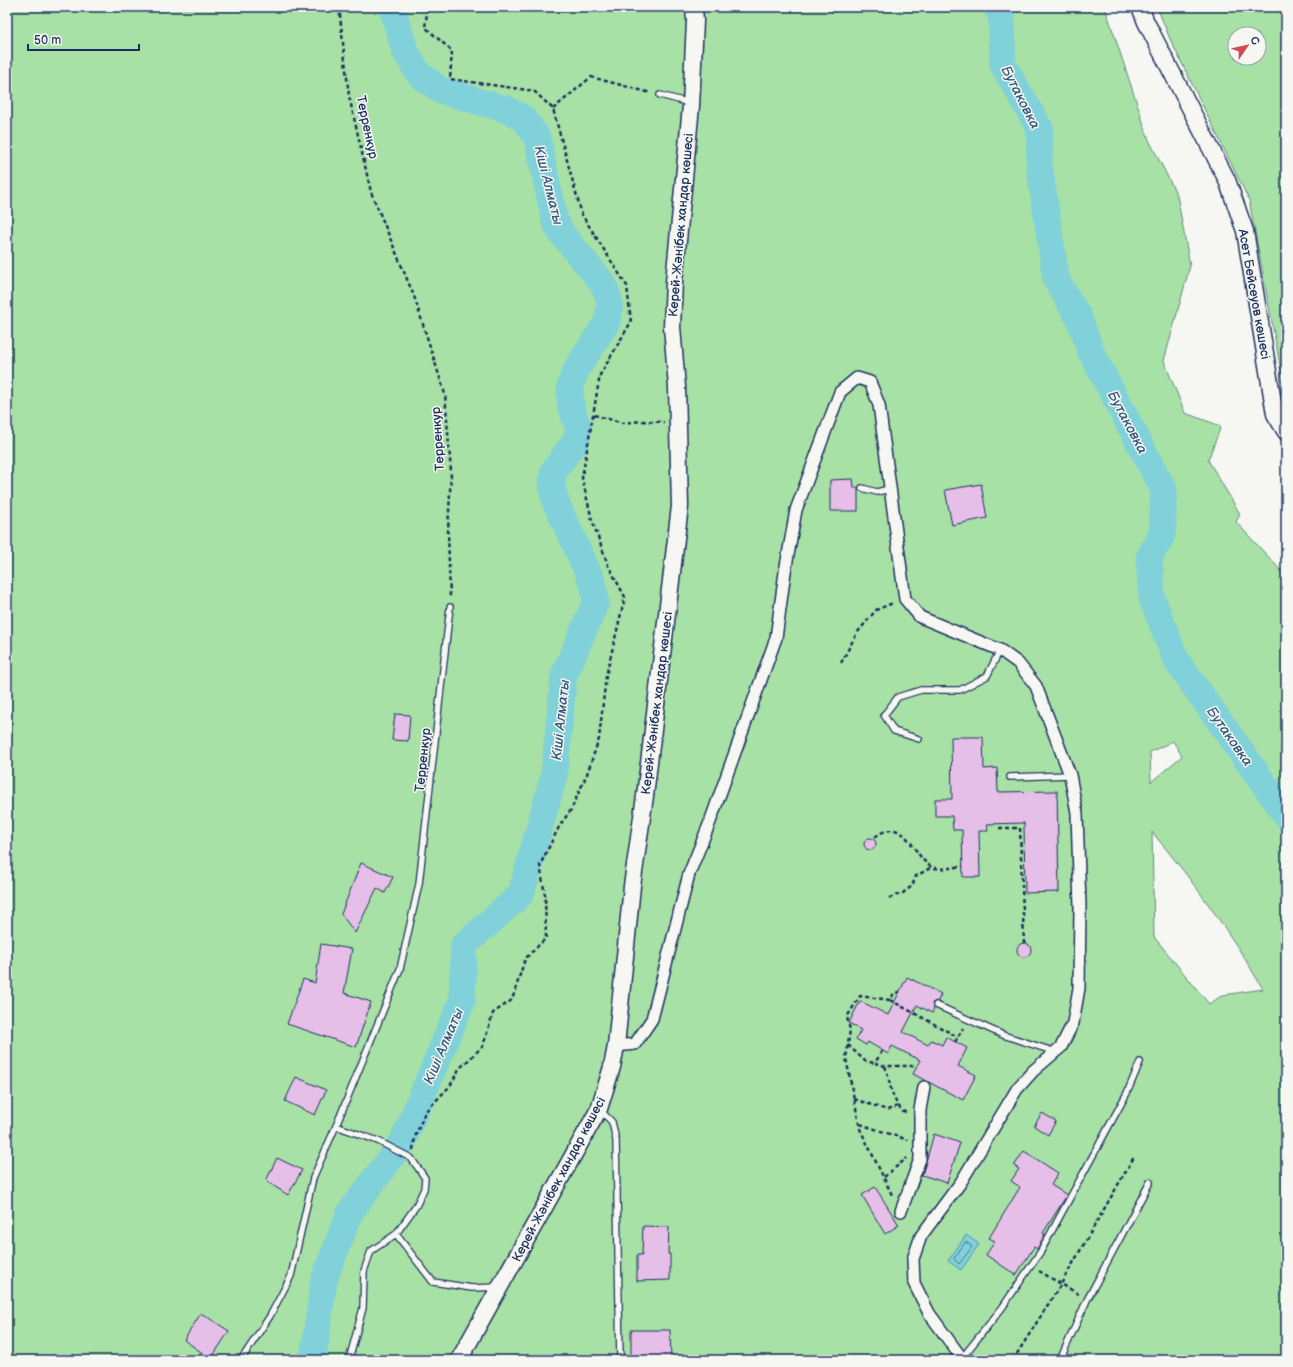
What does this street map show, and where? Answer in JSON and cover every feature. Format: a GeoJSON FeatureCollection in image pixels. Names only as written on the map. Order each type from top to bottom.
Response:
{"type":"FeatureCollection","features":[{"type":"Feature","properties":{"kind":"main road","name":"Керей-Жәнібек хандар көшесі"},"geometry":{"type":"LineString","coordinates":[[459,1360],[599,1109],[612,1067],[616,1046],[632,886],[645,796],[663,640],[674,566],[680,506],[678,422],[672,319],[674,282],[691,103],[695,21],[694,7]]}},
{"type":"Feature","properties":{"kind":"main road","name":"Асет Бейсеуов көшесі"},"geometry":{"type":"LineString","coordinates":[[1140,7],[1146,22],[1227,180],[1242,223],[1261,319],[1275,414],[1286,432]]}},
{"type":"Feature","properties":{"kind":"street"},"geometry":{"type":"LineString","coordinates":[[616,1046],[635,1044],[652,1019],[689,874],[710,822],[776,638],[785,572],[796,510],[840,392],[857,378],[870,382],[879,405],[889,489],[905,599],[920,617],[1000,650],[1018,663],[1036,686],[1070,775],[1077,813],[1080,907],[1079,988],[1073,1023],[1061,1047],[1033,1071],[1017,1089],[961,1182],[921,1236],[913,1259],[914,1282],[929,1313],[963,1359]]}},
{"type":"Feature","properties":{"kind":"street"},"geometry":{"type":"LineString","coordinates":[[901,1211],[920,1159],[920,1110],[924,1087]]}},
{"type":"Feature","properties":{"kind":"lane"},"geometry":{"type":"LineString","coordinates":[[660,95],[691,103]]}},
{"type":"Feature","properties":{"kind":"lane"},"geometry":{"type":"LineString","coordinates":[[862,488],[877,492],[889,489]]}},
{"type":"Feature","properties":{"kind":"lane","name":"Терренкур"},"geometry":{"type":"LineString","coordinates":[[241,1360],[270,1316],[291,1276],[313,1178],[336,1126],[400,969],[419,884],[444,649],[450,607]]}},
{"type":"Feature","properties":{"kind":"lane"},"geometry":{"type":"LineString","coordinates":[[919,739],[894,730],[884,715],[898,697],[921,690],[960,690],[988,676],[1000,650]]}},
{"type":"Feature","properties":{"kind":"lane"},"geometry":{"type":"LineString","coordinates":[[1010,777],[1070,775]]}},
{"type":"Feature","properties":{"kind":"lane"},"geometry":{"type":"LineString","coordinates":[[936,1005],[1003,1035],[1056,1052]]}},
{"type":"Feature","properties":{"kind":"lane"},"geometry":{"type":"LineString","coordinates":[[963,1359],[1002,1308],[1045,1244],[1123,1100],[1140,1062]]}},
{"type":"Feature","properties":{"kind":"lane"},"geometry":{"type":"LineString","coordinates":[[599,1109],[612,1122],[616,1140],[620,1360]]}},
{"type":"Feature","properties":{"kind":"lane"},"geometry":{"type":"LineString","coordinates":[[336,1126],[378,1141],[411,1158],[426,1178],[424,1189],[416,1206],[396,1234],[371,1251],[364,1271],[363,1308],[349,1360]]}},
{"type":"Feature","properties":{"kind":"lane"},"geometry":{"type":"LineString","coordinates":[[1060,1360],[1087,1300],[1150,1182]]}},
{"type":"Feature","properties":{"kind":"lane"},"geometry":{"type":"LineString","coordinates":[[396,1234],[433,1282],[472,1288],[500,1287]]}},
{"type":"Feature","properties":{"kind":"path","name":"Терренкур"},"geometry":{"type":"LineString","coordinates":[[339,7],[349,96],[371,192],[414,296],[445,394],[451,472],[448,531],[450,607]]}},
{"type":"Feature","properties":{"kind":"path"},"geometry":{"type":"LineString","coordinates":[[411,1158],[415,1136],[425,1112],[450,1086],[459,1069],[483,1046],[493,1013],[512,1000],[525,959],[546,938],[545,895],[540,865],[560,825],[571,810],[587,774],[599,738],[606,676],[625,597],[608,565],[592,520],[582,478],[600,375],[631,322],[627,286],[582,215],[553,109],[534,91],[450,79],[452,51],[425,27],[428,7]]}},
{"type":"Feature","properties":{"kind":"path"},"geometry":{"type":"LineString","coordinates":[[553,109],[591,77],[660,95]]}},
{"type":"Feature","properties":{"kind":"path"},"geometry":{"type":"LineString","coordinates":[[594,415],[622,423],[642,421],[678,422]]}},
{"type":"Feature","properties":{"kind":"path"},"geometry":{"type":"LineString","coordinates":[[841,663],[857,633],[876,610],[905,599]]}},
{"type":"Feature","properties":{"kind":"path"},"geometry":{"type":"LineString","coordinates":[[998,828],[1020,828],[1024,943]]}},
{"type":"Feature","properties":{"kind":"path"},"geometry":{"type":"LineString","coordinates":[[875,837],[882,832],[894,831],[905,834],[924,860],[932,867],[939,869],[963,866]]}},
{"type":"Feature","properties":{"kind":"path"},"geometry":{"type":"LineString","coordinates":[[889,898],[903,893],[912,886],[916,876],[932,867]]}},
{"type":"Feature","properties":{"kind":"path"},"geometry":{"type":"LineString","coordinates":[[890,1000],[894,993],[900,992]]}},
{"type":"Feature","properties":{"kind":"path"},"geometry":{"type":"LineString","coordinates":[[901,1211],[860,1124],[846,1058],[850,1030],[847,1017],[860,996],[890,1000],[958,1037]]}},
{"type":"Feature","properties":{"kind":"path"},"geometry":{"type":"LineString","coordinates":[[955,1042],[967,1019]]}},
{"type":"Feature","properties":{"kind":"path"},"geometry":{"type":"LineString","coordinates":[[848,1045],[865,1061],[885,1066],[918,1066]]}},
{"type":"Feature","properties":{"kind":"path"},"geometry":{"type":"LineString","coordinates":[[875,1063],[882,1051]]}},
{"type":"Feature","properties":{"kind":"path"},"geometry":{"type":"LineString","coordinates":[[885,1066],[891,1083],[890,1092],[898,1106],[903,1112],[920,1110]]}},
{"type":"Feature","properties":{"kind":"path"},"geometry":{"type":"LineString","coordinates":[[854,1099],[887,1110],[898,1106]]}},
{"type":"Feature","properties":{"kind":"path"},"geometry":{"type":"LineString","coordinates":[[860,1124],[920,1146],[884,1177]]}},
{"type":"Feature","properties":{"kind":"path"},"geometry":{"type":"LineString","coordinates":[[1013,1360],[1061,1284],[1134,1157]]}},
{"type":"Feature","properties":{"kind":"path"},"geometry":{"type":"LineString","coordinates":[[1031,1266],[1087,1300]]}},
{"type":"Feature","properties":{"kind":"green space"},"geometry":{"type":"Polygon","coordinates":[[[7,7],[1105,7],[1149,140],[1177,195],[1190,266],[1164,361],[1185,413],[1221,426],[1208,460],[1240,514],[1236,522],[1286,576],[1286,1360],[7,1360],[7,7]],[[1173,741],[1150,752],[1151,782],[1182,756],[1173,741]],[[1152,832],[1154,937],[1209,1004],[1223,995],[1263,989],[1238,947],[1211,908],[1152,832]]]}},
{"type":"Feature","properties":{"kind":"green space"},"geometry":{"type":"Polygon","coordinates":[[[1157,7],[1286,7],[1286,397],[1249,200],[1170,39],[1157,7]]]}},
{"type":"Feature","properties":{"kind":"water"},"geometry":{"type":"Polygon","coordinates":[[[966,1235],[979,1244],[961,1270],[948,1261],[966,1235]]]}},
{"type":"Feature","properties":{"kind":"building"},"geometry":{"type":"Polygon","coordinates":[[[853,479],[854,488],[858,488],[858,511],[830,511],[830,480],[853,479]]]}},
{"type":"Feature","properties":{"kind":"building"},"geometry":{"type":"Polygon","coordinates":[[[981,484],[987,518],[952,525],[945,490],[981,484]]]}},
{"type":"Feature","properties":{"kind":"building"},"geometry":{"type":"Polygon","coordinates":[[[395,714],[410,715],[408,741],[392,740],[395,714]]]}},
{"type":"Feature","properties":{"kind":"building"},"geometry":{"type":"Polygon","coordinates":[[[951,737],[983,737],[984,769],[997,768],[998,792],[1057,791],[1059,892],[1025,893],[1024,823],[987,824],[988,831],[979,831],[980,877],[963,877],[962,830],[953,830],[952,816],[935,816],[935,799],[952,799],[951,737]]]}},
{"type":"Feature","properties":{"kind":"building"},"geometry":{"type":"Polygon","coordinates":[[[872,838],[875,839],[875,849],[868,850],[865,849],[864,842],[865,839],[872,838]]]}},
{"type":"Feature","properties":{"kind":"building"},"geometry":{"type":"Polygon","coordinates":[[[361,863],[393,877],[385,893],[377,888],[355,933],[341,914],[361,863]]]}},
{"type":"Feature","properties":{"kind":"building"},"geometry":{"type":"Polygon","coordinates":[[[1024,943],[1029,945],[1031,950],[1029,955],[1024,957],[1019,955],[1017,950],[1019,945],[1024,943]]]}},
{"type":"Feature","properties":{"kind":"building"},"geometry":{"type":"Polygon","coordinates":[[[321,944],[352,949],[344,993],[371,1002],[356,1047],[287,1024],[303,979],[315,983],[321,944]]]}},
{"type":"Feature","properties":{"kind":"building"},"geometry":{"type":"Polygon","coordinates":[[[907,977],[941,994],[938,1001],[932,1003],[934,1009],[932,1013],[917,1005],[903,1032],[928,1045],[931,1040],[942,1045],[946,1037],[967,1048],[958,1066],[976,1075],[963,1100],[913,1074],[920,1060],[892,1046],[888,1054],[868,1042],[866,1045],[856,1039],[861,1030],[849,1023],[860,1001],[888,1015],[907,977]]]}},
{"type":"Feature","properties":{"kind":"building"},"geometry":{"type":"Polygon","coordinates":[[[296,1077],[326,1090],[315,1115],[285,1101],[296,1077]]]}},
{"type":"Feature","properties":{"kind":"building"},"geometry":{"type":"Polygon","coordinates":[[[1042,1113],[1056,1121],[1048,1135],[1034,1126],[1042,1113]]]}},
{"type":"Feature","properties":{"kind":"building"},"geometry":{"type":"Polygon","coordinates":[[[934,1134],[960,1143],[947,1183],[922,1175],[934,1134]]]}},
{"type":"Feature","properties":{"kind":"building"},"geometry":{"type":"Polygon","coordinates":[[[1024,1151],[1058,1173],[1051,1185],[1067,1195],[1043,1233],[1045,1234],[1037,1249],[1034,1247],[1016,1275],[986,1255],[995,1241],[989,1238],[1020,1187],[1011,1181],[1019,1169],[1014,1166],[1024,1151]]]}},
{"type":"Feature","properties":{"kind":"building"},"geometry":{"type":"Polygon","coordinates":[[[277,1158],[302,1170],[288,1195],[266,1181],[277,1158]]]}},
{"type":"Feature","properties":{"kind":"building"},"geometry":{"type":"Polygon","coordinates":[[[875,1187],[899,1225],[885,1234],[862,1195],[875,1187]]]}},
{"type":"Feature","properties":{"kind":"building"},"geometry":{"type":"Polygon","coordinates":[[[643,1226],[669,1227],[668,1254],[670,1254],[670,1280],[637,1281],[637,1255],[642,1255],[643,1226]]]}},
{"type":"Feature","properties":{"kind":"building"},"geometry":{"type":"Polygon","coordinates":[[[201,1313],[229,1331],[211,1359],[184,1340],[201,1313]]]}},
{"type":"Feature","properties":{"kind":"building"},"geometry":{"type":"Polygon","coordinates":[[[631,1330],[670,1330],[671,1360],[631,1360],[631,1330]]]}},
{"type":"Feature","properties":{"kind":"waterway","name":"Кіші Алматы"},"geometry":{"type":"LineString","coordinates":[[313,1360],[324,1280],[350,1212],[402,1143],[462,1001],[464,945],[521,894],[554,776],[564,675],[596,602],[593,583],[556,503],[551,482],[554,471],[577,439],[578,427],[571,407],[570,386],[576,370],[607,322],[610,303],[604,285],[562,234],[555,221],[537,137],[523,118],[508,110],[440,90],[419,74],[405,51],[392,7]]}},
{"type":"Feature","properties":{"kind":"waterway","name":"Бутаковка"},"geometry":{"type":"LineString","coordinates":[[996,7],[1001,12],[1003,65],[1040,129],[1039,164],[1056,279],[1079,318],[1091,352],[1164,490],[1162,535],[1149,558],[1152,598],[1176,660],[1286,815]]}}]}
